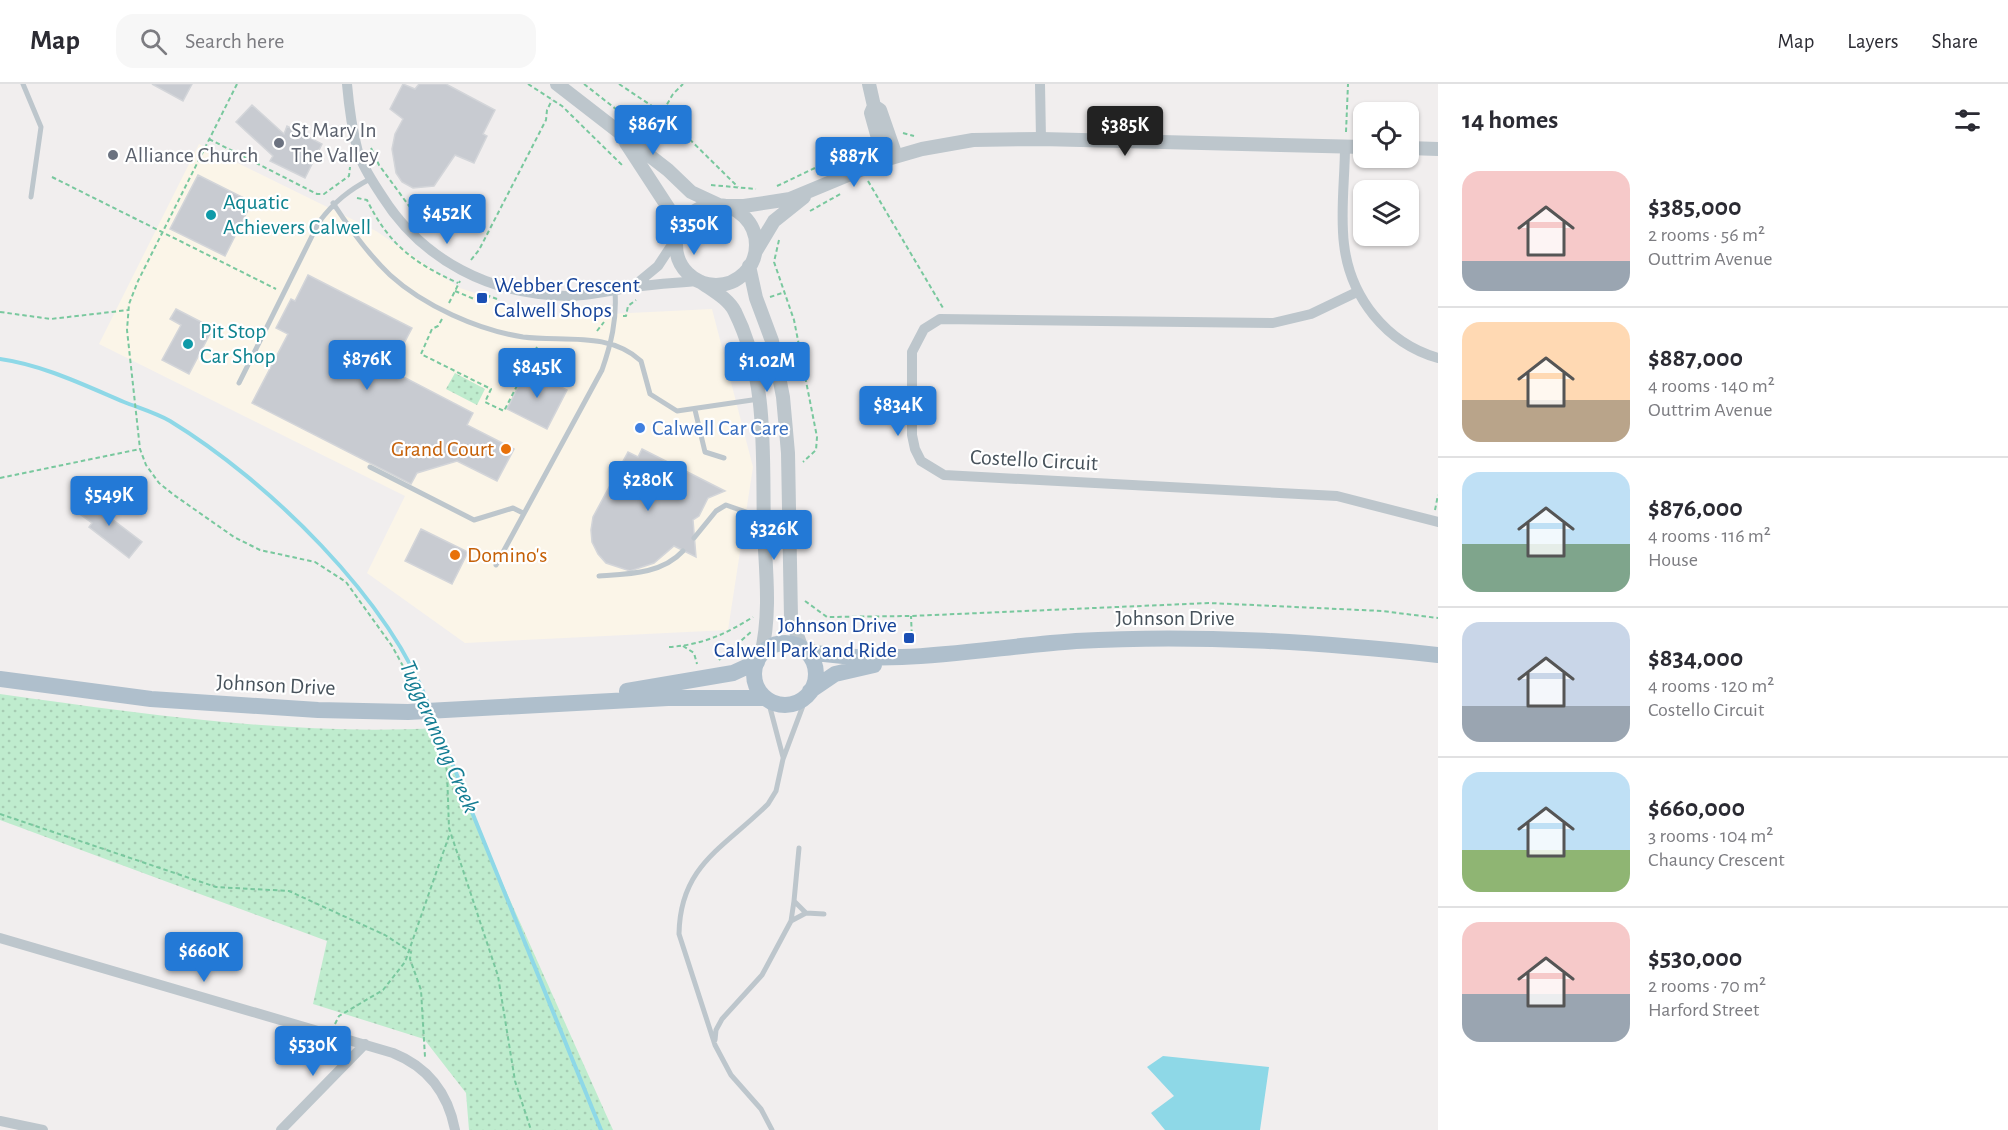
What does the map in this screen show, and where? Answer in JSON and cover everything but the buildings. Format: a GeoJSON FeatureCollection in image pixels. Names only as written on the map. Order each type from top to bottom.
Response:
{"type":"FeatureCollection","features":[{"type":"Feature","properties":{"kind":"main road","name":"Johnson Drive"},"geometry":{"type":"LineString","coordinates":[[804,650],[839,658],[913,656],[1076,641],[1170,639],[1265,640],[1438,655]]}},
{"type":"Feature","properties":{"kind":"main road"},"geometry":{"type":"LineString","coordinates":[[784,644],[804,650],[815,667],[814,683],[809,693],[800,701],[786,705],[767,699],[756,684],[759,658],[775,645],[784,644]]}},
{"type":"Feature","properties":{"kind":"main road","name":"Johnson Drive"},"geometry":{"type":"LineString","coordinates":[[809,693],[835,674],[913,656]]}},
{"type":"Feature","properties":{"kind":"main road","name":"Johnson Drive"},"geometry":{"type":"LineString","coordinates":[[552,705],[733,673],[759,658]]}},
{"type":"Feature","properties":{"kind":"main road","name":"Johnson Drive"},"geometry":{"type":"LineString","coordinates":[[0,679],[214,705],[408,712],[668,698],[767,699]]}},
{"type":"Feature","properties":{"kind":"street"},"geometry":{"type":"LineString","coordinates":[[347,84],[349,111],[359,154],[370,179],[393,214],[418,241],[451,266],[482,281],[514,291],[564,296],[700,281],[724,284],[740,276],[774,221],[813,191]]}},
{"type":"Feature","properties":{"kind":"street"},"geometry":{"type":"LineString","coordinates":[[869,84],[874,106],[871,112],[890,158]]}},
{"type":"Feature","properties":{"kind":"street"},"geometry":{"type":"LineString","coordinates":[[1040,84],[1041,139]]}},
{"type":"Feature","properties":{"kind":"street"},"geometry":{"type":"LineString","coordinates":[[559,85],[668,170],[691,192],[739,213],[751,226],[756,298],[772,341],[783,397],[788,453],[791,618],[804,650]]}},
{"type":"Feature","properties":{"kind":"street"},"geometry":{"type":"LineString","coordinates":[[623,137],[671,212],[680,262],[734,309],[748,343],[759,399],[764,518],[766,636],[759,658]]}},
{"type":"Feature","properties":{"kind":"street"},"geometry":{"type":"LineString","coordinates":[[633,287],[658,266],[684,222],[696,210],[790,199],[890,158],[973,140],[1041,139],[1345,146],[1353,149]]}},
{"type":"Feature","properties":{"kind":"street"},"geometry":{"type":"LineString","coordinates":[[1345,146],[1343,242],[1348,267],[1357,292],[1381,324],[1402,342],[1438,358]]}},
{"type":"Feature","properties":{"kind":"street"},"geometry":{"type":"LineString","coordinates":[[1419,152],[1438,149]]}},
{"type":"Feature","properties":{"kind":"street"},"geometry":{"type":"LineString","coordinates":[[947,318],[1273,323],[1311,314],[1357,292]]}},
{"type":"Feature","properties":{"kind":"street","name":"Costello Circuit"},"geometry":{"type":"LineString","coordinates":[[947,318],[924,329],[912,352],[915,449],[921,461],[938,473],[1337,496],[1438,522]]}},
{"type":"Feature","properties":{"kind":"street"},"geometry":{"type":"LineString","coordinates":[[0,938],[365,1044],[413,1061],[429,1075],[448,1104],[455,1130]]}},
{"type":"Feature","properties":{"kind":"street"},"geometry":{"type":"LineString","coordinates":[[281,1130],[365,1044]]}},
{"type":"Feature","properties":{"kind":"street"},"geometry":{"type":"LineString","coordinates":[[0,1121],[43,1130]]}},
{"type":"Feature","properties":{"kind":"lane"},"geometry":{"type":"LineString","coordinates":[[23,84],[41,127],[31,197]]}},
{"type":"Feature","properties":{"kind":"lane"},"geometry":{"type":"LineString","coordinates":[[239,383],[319,222],[333,203],[349,190],[370,179]]}},
{"type":"Feature","properties":{"kind":"lane"},"geometry":{"type":"LineString","coordinates":[[333,203],[390,275],[414,293],[446,310],[495,330],[540,339],[596,340],[612,343],[641,361],[650,394],[677,411],[759,399]]}},
{"type":"Feature","properties":{"kind":"lane"},"geometry":{"type":"LineString","coordinates":[[496,565],[597,380],[612,343],[616,308],[615,292]]}},
{"type":"Feature","properties":{"kind":"lane"},"geometry":{"type":"LineString","coordinates":[[695,410],[705,452],[724,458]]}},
{"type":"Feature","properties":{"kind":"lane"},"geometry":{"type":"LineString","coordinates":[[370,467],[474,520],[513,508],[523,513]]}},
{"type":"Feature","properties":{"kind":"lane"},"geometry":{"type":"LineString","coordinates":[[694,538],[716,511],[726,506],[764,518]]}},
{"type":"Feature","properties":{"kind":"lane"},"geometry":{"type":"LineString","coordinates":[[599,576],[655,569],[677,557],[683,551]]}},
{"type":"Feature","properties":{"kind":"lane"},"geometry":{"type":"LineString","coordinates":[[772,1130],[761,1109],[731,1075],[715,1045],[679,934],[684,893],[694,874],[768,804],[780,780],[783,759],[809,693]]}},
{"type":"Feature","properties":{"kind":"lane"},"geometry":{"type":"LineString","coordinates":[[767,699],[783,759]]}},
{"type":"Feature","properties":{"kind":"lane"},"geometry":{"type":"LineString","coordinates":[[715,1045],[716,1030],[722,1019],[762,975],[791,921],[798,848]]}},
{"type":"Feature","properties":{"kind":"lane"},"geometry":{"type":"LineString","coordinates":[[794,901],[806,913]]}},
{"type":"Feature","properties":{"kind":"lane"},"geometry":{"type":"LineString","coordinates":[[791,921],[806,913],[824,914]]}},
{"type":"Feature","properties":{"kind":"path"},"geometry":{"type":"LineString","coordinates":[[237,84],[138,281],[129,310],[129,360],[140,449],[146,465],[159,483],[234,537],[260,550],[315,562],[346,582],[392,646],[420,697]]}},
{"type":"Feature","properties":{"kind":"path"},"geometry":{"type":"LineString","coordinates":[[528,84],[552,100],[588,130],[627,169]]}},
{"type":"Feature","properties":{"kind":"path"},"geometry":{"type":"LineString","coordinates":[[584,84],[635,124],[645,118],[658,120],[664,114],[673,94],[683,84]]}},
{"type":"Feature","properties":{"kind":"path"},"geometry":{"type":"LineString","coordinates":[[620,84],[664,114],[738,187]]}},
{"type":"Feature","properties":{"kind":"path"},"geometry":{"type":"LineString","coordinates":[[1345,146],[1348,84]]}},
{"type":"Feature","properties":{"kind":"path"},"geometry":{"type":"LineString","coordinates":[[478,266],[469,262],[479,250],[541,130],[559,85]]}},
{"type":"Feature","properties":{"kind":"path"},"geometry":{"type":"LineString","coordinates":[[903,133],[917,137]]}},
{"type":"Feature","properties":{"kind":"path"},"geometry":{"type":"LineString","coordinates":[[209,139],[317,194],[324,194],[349,176],[348,160]]}},
{"type":"Feature","properties":{"kind":"path"},"geometry":{"type":"LineString","coordinates":[[367,141],[379,165],[429,233]]}},
{"type":"Feature","properties":{"kind":"path"},"geometry":{"type":"LineString","coordinates":[[768,188],[788,183],[855,149]]}},
{"type":"Feature","properties":{"kind":"path"},"geometry":{"type":"LineString","coordinates":[[52,177],[284,293]]}},
{"type":"Feature","properties":{"kind":"path"},"geometry":{"type":"LineString","coordinates":[[858,185],[868,180],[937,294],[947,318]]}},
{"type":"Feature","properties":{"kind":"path"},"geometry":{"type":"LineString","coordinates":[[709,185],[759,189]]}},
{"type":"Feature","properties":{"kind":"path"},"geometry":{"type":"LineString","coordinates":[[801,215],[849,190]]}},
{"type":"Feature","properties":{"kind":"path"},"geometry":{"type":"LineString","coordinates":[[781,234],[774,262],[794,320],[818,437],[816,450],[797,466]]}},
{"type":"Feature","properties":{"kind":"path"},"geometry":{"type":"LineString","coordinates":[[459,284],[438,326],[432,329],[421,354],[491,389],[484,402],[504,411],[540,339]]}},
{"type":"Feature","properties":{"kind":"path"},"geometry":{"type":"LineString","coordinates":[[455,291],[486,304],[489,296]]}},
{"type":"Feature","properties":{"kind":"path"},"geometry":{"type":"LineString","coordinates":[[626,316],[627,306],[641,298]]}},
{"type":"Feature","properties":{"kind":"path"},"geometry":{"type":"LineString","coordinates":[[0,312],[51,319],[129,310]]}},
{"type":"Feature","properties":{"kind":"path"},"geometry":{"type":"LineString","coordinates":[[596,340],[597,328],[604,323],[606,316]]}},
{"type":"Feature","properties":{"kind":"path"},"geometry":{"type":"LineString","coordinates":[[0,478],[140,449]]}},
{"type":"Feature","properties":{"kind":"path"},"geometry":{"type":"LineString","coordinates":[[803,598],[808,606],[826,617],[911,616],[1209,603],[1370,610],[1438,618]]}},
{"type":"Feature","properties":{"kind":"path"},"geometry":{"type":"LineString","coordinates":[[669,647],[683,646],[725,634],[754,616],[754,623]]}},
{"type":"Feature","properties":{"kind":"path"},"geometry":{"type":"LineString","coordinates":[[903,640],[912,640],[911,616]]}},
{"type":"Feature","properties":{"kind":"path"},"geometry":{"type":"LineString","coordinates":[[712,666],[753,630]]}},
{"type":"Feature","properties":{"kind":"path"},"geometry":{"type":"LineString","coordinates":[[683,646],[694,653],[700,679]]}},
{"type":"Feature","properties":{"kind":"path"},"geometry":{"type":"LineString","coordinates":[[429,718],[442,749],[447,771],[450,833],[498,976],[519,1101],[531,1130]]}},
{"type":"Feature","properties":{"kind":"path"},"geometry":{"type":"LineString","coordinates":[[0,814],[216,887],[289,891],[385,935],[411,952]]}},
{"type":"Feature","properties":{"kind":"path"},"geometry":{"type":"LineString","coordinates":[[424,1063],[421,990],[410,959],[450,833]]}},
{"type":"Feature","properties":{"kind":"path"},"geometry":{"type":"LineString","coordinates":[[333,1028],[339,1016],[383,990],[411,952]]}},
{"type":"Feature","properties":{"kind":"shaded area"},"geometry":{"type":"Polygon","coordinates":[[[199,144],[376,231],[460,288],[547,317],[712,309],[753,467],[728,630],[465,643],[367,573],[405,496],[99,344],[199,144]]]}},
{"type":"Feature","properties":{"kind":"green space"},"geometry":{"type":"Polygon","coordinates":[[[455,373],[485,389],[477,405],[446,389],[455,373]]]}},
{"type":"Feature","properties":{"kind":"green space"},"geometry":{"type":"Polygon","coordinates":[[[0,694],[218,722],[328,729],[438,728],[459,786],[613,1130],[469,1130],[466,1093],[424,1039],[313,1004],[327,941],[0,820],[0,694]]]}},
{"type":"Feature","properties":{"kind":"water"},"geometry":{"type":"Polygon","coordinates":[[[1163,1056],[1269,1067],[1260,1130],[1165,1130],[1151,1113],[1174,1096],[1147,1067],[1163,1056]]]}},
{"type":"Feature","properties":{"kind":"waterway","name":"Tuggeranong Creek"},"geometry":{"type":"LineString","coordinates":[[0,359],[48,371],[165,418],[208,446],[246,476],[321,545],[355,584],[385,624],[410,665],[429,706]]}},
{"type":"Feature","properties":{"kind":"waterway","name":"Tuggeranong Creek"},"geometry":{"type":"LineString","coordinates":[[433,716],[601,1130]]}},
{"type":"Feature","properties":{"kind":"place","name":"St Mary In The Valley"},"geometry":{"type":"Point","coordinates":[279,143]}},
{"type":"Feature","properties":{"kind":"place","name":"Alliance Church"},"geometry":{"type":"Point","coordinates":[113,155]}},
{"type":"Feature","properties":{"kind":"place","name":"Aquatic Achievers Calwell"},"geometry":{"type":"Point","coordinates":[211,215]}},
{"type":"Feature","properties":{"kind":"place","name":"Webber Crescent Calwell Shops"},"geometry":{"type":"Point","coordinates":[482,298]}},
{"type":"Feature","properties":{"kind":"place","name":"Pit Stop Car Shop"},"geometry":{"type":"Point","coordinates":[188,344]}},
{"type":"Feature","properties":{"kind":"place","name":"Calwell Car Care"},"geometry":{"type":"Point","coordinates":[640,428]}},
{"type":"Feature","properties":{"kind":"place","name":"Grand Court"},"geometry":{"type":"Point","coordinates":[506,449]}},
{"type":"Feature","properties":{"kind":"place","name":"Domino's"},"geometry":{"type":"Point","coordinates":[455,555]}},
{"type":"Feature","properties":{"kind":"place","name":"Johnson Drive Calwell Park and Ride"},"geometry":{"type":"Point","coordinates":[909,638]}}]}
